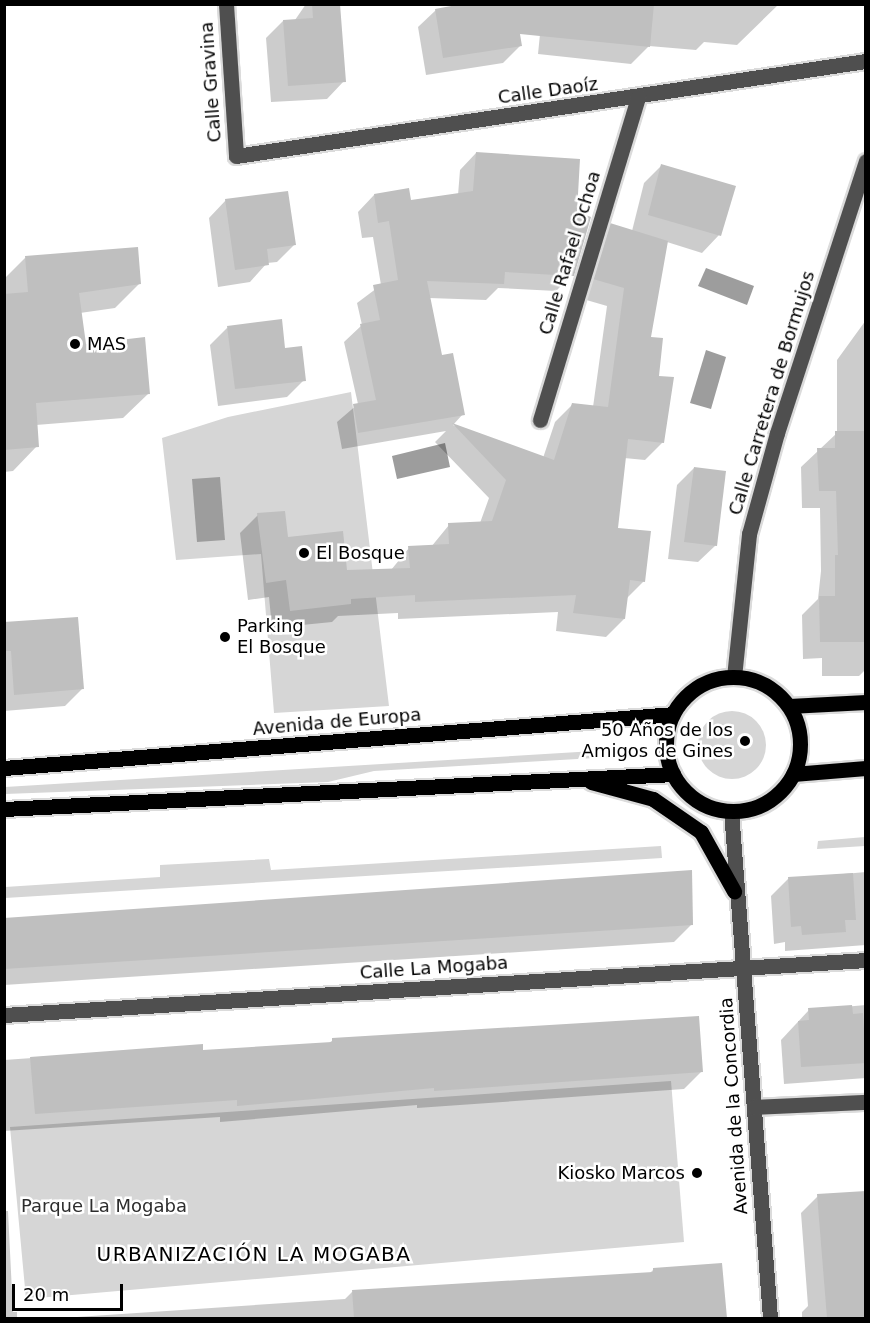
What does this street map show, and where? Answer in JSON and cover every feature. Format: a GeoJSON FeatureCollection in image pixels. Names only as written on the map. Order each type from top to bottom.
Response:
{"type":"FeatureCollection","features":[{"type":"Feature","properties":{"kind":"main road"},"geometry":{"type":"LineString","coordinates":[[734,677],[755,680],[774,691],[789,706],[800,740],[793,774],[767,801],[731,811],[697,800],[673,774],[667,755],[666,734],[673,714],[698,686],[715,679],[734,677]]}},
{"type":"Feature","properties":{"kind":"main road"},"geometry":{"type":"LineString","coordinates":[[789,706],[866,702]]}},
{"type":"Feature","properties":{"kind":"main road","name":"Avenida de Europa"},"geometry":{"type":"LineString","coordinates":[[4,768],[673,714]]}},
{"type":"Feature","properties":{"kind":"main road"},"geometry":{"type":"LineString","coordinates":[[793,774],[866,768]]}},
{"type":"Feature","properties":{"kind":"main road"},"geometry":{"type":"LineString","coordinates":[[4,809],[673,774]]}},
{"type":"Feature","properties":{"kind":"main road"},"geometry":{"type":"LineString","coordinates":[[582,779],[653,799],[701,832],[734,891]]}},
{"type":"Feature","properties":{"kind":"street","name":"Calle Gravina"},"geometry":{"type":"LineString","coordinates":[[226,4],[236,156]]}},
{"type":"Feature","properties":{"kind":"street","name":"Calle Daoíz"},"geometry":{"type":"LineString","coordinates":[[236,156],[866,61]]}},
{"type":"Feature","properties":{"kind":"street","name":"Calle Rafael Ochoa"},"geometry":{"type":"LineString","coordinates":[[540,420],[638,97]]}},
{"type":"Feature","properties":{"kind":"street","name":"Calle Carretera de Bormujos"},"geometry":{"type":"LineString","coordinates":[[734,677],[749,534],[777,433],[866,161]]}},
{"type":"Feature","properties":{"kind":"street","name":"Avenida de la Concordia"},"geometry":{"type":"LineString","coordinates":[[731,811],[734,891],[743,968],[770,1318]]}},
{"type":"Feature","properties":{"kind":"street","name":"Calle La Mogaba"},"geometry":{"type":"LineString","coordinates":[[4,1015],[866,960]]}},
{"type":"Feature","properties":{"kind":"street"},"geometry":{"type":"LineString","coordinates":[[754,1107],[866,1102]]}},
{"type":"Feature","properties":{"kind":"green space"},"geometry":{"type":"Polygon","coordinates":[[[351,392],[389,706],[274,713],[261,554],[176,560],[162,438],[228,417],[351,392]]]}},
{"type":"Feature","properties":{"kind":"green space"},"geometry":{"type":"Polygon","coordinates":[[[732,711],[745,714],[756,721],[763,732],[766,745],[763,758],[756,769],[745,776],[732,779],[719,776],[708,769],[701,758],[698,745],[701,732],[708,721],[719,714],[732,711]]]}},
{"type":"Feature","properties":{"kind":"green space"},"geometry":{"type":"Polygon","coordinates":[[[611,750],[612,757],[374,771],[328,782],[5,794],[5,787],[611,750]]]}},
{"type":"Feature","properties":{"kind":"green space"},"geometry":{"type":"Polygon","coordinates":[[[865,837],[865,846],[817,849],[818,841],[865,837]]]}},
{"type":"Feature","properties":{"kind":"green space"},"geometry":{"type":"Polygon","coordinates":[[[661,846],[662,858],[5,898],[5,887],[160,877],[160,865],[269,859],[271,870],[661,846]]]}},
{"type":"Feature","properties":{"kind":"green space","name":"Parque La Mogaba"},"geometry":{"type":"Polygon","coordinates":[[[671,1081],[684,1242],[26,1299],[10,1127],[671,1081]]]}},
{"type":"Feature","properties":{"kind":"shaded area"},"geometry":{"type":"Polygon","coordinates":[[[706,268],[754,286],[747,305],[698,286],[706,268]]]}},
{"type":"Feature","properties":{"kind":"shaded area"},"geometry":{"type":"Polygon","coordinates":[[[706,350],[726,357],[711,409],[690,403],[706,350]]]}},
{"type":"Feature","properties":{"kind":"shaded area"},"geometry":{"type":"Polygon","coordinates":[[[445,443],[450,467],[397,479],[392,456],[445,443]]]}},
{"type":"Feature","properties":{"kind":"shaded area"},"geometry":{"type":"Polygon","coordinates":[[[220,477],[225,540],[197,542],[192,479],[220,477]]]}},
{"type":"Feature","properties":{"kind":"building"},"geometry":{"type":"Polygon","coordinates":[[[312,4],[340,4],[346,82],[288,86],[283,20],[313,18],[312,4]]]}},
{"type":"Feature","properties":{"kind":"building"},"geometry":{"type":"Polygon","coordinates":[[[462,4],[654,4],[650,47],[520,34],[522,46],[443,58],[435,9],[462,4]]]}},
{"type":"Feature","properties":{"kind":"building"},"geometry":{"type":"Polygon","coordinates":[[[476,152],[580,159],[577,212],[591,217],[574,276],[505,272],[504,284],[427,281],[442,355],[453,353],[465,415],[358,433],[353,404],[376,400],[360,324],[380,320],[373,285],[398,280],[389,221],[378,223],[374,194],[409,188],[411,200],[473,191],[476,152]]]}},
{"type":"Feature","properties":{"kind":"building"},"geometry":{"type":"Polygon","coordinates":[[[661,164],[736,186],[721,236],[648,215],[661,164]]]}},
{"type":"Feature","properties":{"kind":"building"},"geometry":{"type":"Polygon","coordinates":[[[288,191],[296,245],[267,249],[269,265],[235,270],[225,199],[288,191]]]}},
{"type":"Feature","properties":{"kind":"building"},"geometry":{"type":"Polygon","coordinates":[[[610,223],[668,241],[651,337],[663,338],[659,376],[674,377],[664,443],[628,439],[618,528],[651,531],[645,582],[630,580],[625,619],[573,613],[576,595],[415,602],[415,595],[351,599],[351,604],[290,611],[286,580],[266,583],[257,513],[285,511],[288,537],[343,531],[347,570],[410,568],[408,546],[449,544],[448,523],[492,521],[506,480],[452,423],[554,460],[572,403],[608,407],[624,288],[593,279],[610,223]]]}},
{"type":"Feature","properties":{"kind":"building","name":"MAS"},"geometry":{"type":"Polygon","coordinates":[[[138,247],[141,284],[79,293],[86,344],[145,337],[150,394],[36,403],[39,447],[4,450],[4,294],[28,292],[25,256],[138,247]]]}},
{"type":"Feature","properties":{"kind":"building"},"geometry":{"type":"Polygon","coordinates":[[[282,319],[285,348],[302,346],[306,381],[235,389],[227,326],[282,319]]]}},
{"type":"Feature","properties":{"kind":"building"},"geometry":{"type":"Polygon","coordinates":[[[835,431],[866,431],[866,642],[820,642],[819,596],[835,596],[835,555],[838,555],[836,491],[819,491],[817,448],[835,448],[835,431]]]}},
{"type":"Feature","properties":{"kind":"building"},"geometry":{"type":"Polygon","coordinates":[[[694,467],[726,471],[717,546],[684,542],[694,467]]]}},
{"type":"Feature","properties":{"kind":"building"},"geometry":{"type":"Polygon","coordinates":[[[78,617],[84,689],[14,695],[11,651],[4,651],[4,622],[78,617]]]}},
{"type":"Feature","properties":{"kind":"building"},"geometry":{"type":"Polygon","coordinates":[[[692,870],[693,925],[4,969],[4,918],[692,870]]]}},
{"type":"Feature","properties":{"kind":"building"},"geometry":{"type":"Polygon","coordinates":[[[853,873],[856,920],[845,920],[846,932],[802,935],[801,926],[791,927],[788,877],[853,873]]]}},
{"type":"Feature","properties":{"kind":"building"},"geometry":{"type":"Polygon","coordinates":[[[852,1005],[853,1014],[863,1013],[866,1063],[801,1067],[798,1021],[809,1020],[808,1008],[852,1005]]]}},
{"type":"Feature","properties":{"kind":"building"},"geometry":{"type":"Polygon","coordinates":[[[699,1016],[703,1072],[434,1091],[434,1088],[237,1106],[237,1100],[35,1114],[30,1057],[203,1044],[203,1050],[332,1042],[332,1038],[699,1016]]]}},
{"type":"Feature","properties":{"kind":"building"},"geometry":{"type":"Polygon","coordinates":[[[866,1191],[866,1318],[827,1318],[817,1194],[866,1191]]]}},
{"type":"Feature","properties":{"kind":"building"},"geometry":{"type":"Polygon","coordinates":[[[722,1263],[727,1318],[354,1318],[352,1290],[653,1272],[653,1268],[722,1263]]]}},
{"type":"Feature","properties":{"kind":"place","name":"MAS"},"geometry":{"type":"Point","coordinates":[75,344]}},
{"type":"Feature","properties":{"kind":"place","name":"El Bosque"},"geometry":{"type":"Point","coordinates":[304,553]}},
{"type":"Feature","properties":{"kind":"place","name":"Parking El Bosque"},"geometry":{"type":"Point","coordinates":[225,637]}},
{"type":"Feature","properties":{"kind":"place","name":"50 Años de los Amigos de Gines"},"geometry":{"type":"Point","coordinates":[745,741]}},
{"type":"Feature","properties":{"kind":"place","name":"Kiosko Marcos"},"geometry":{"type":"Point","coordinates":[697,1173]}},
{"type":"Feature","properties":{"kind":"district","name":"URBANIZACIÓN LA MOGABA"},"geometry":{"type":"Point","coordinates":[254,1254]}}]}
